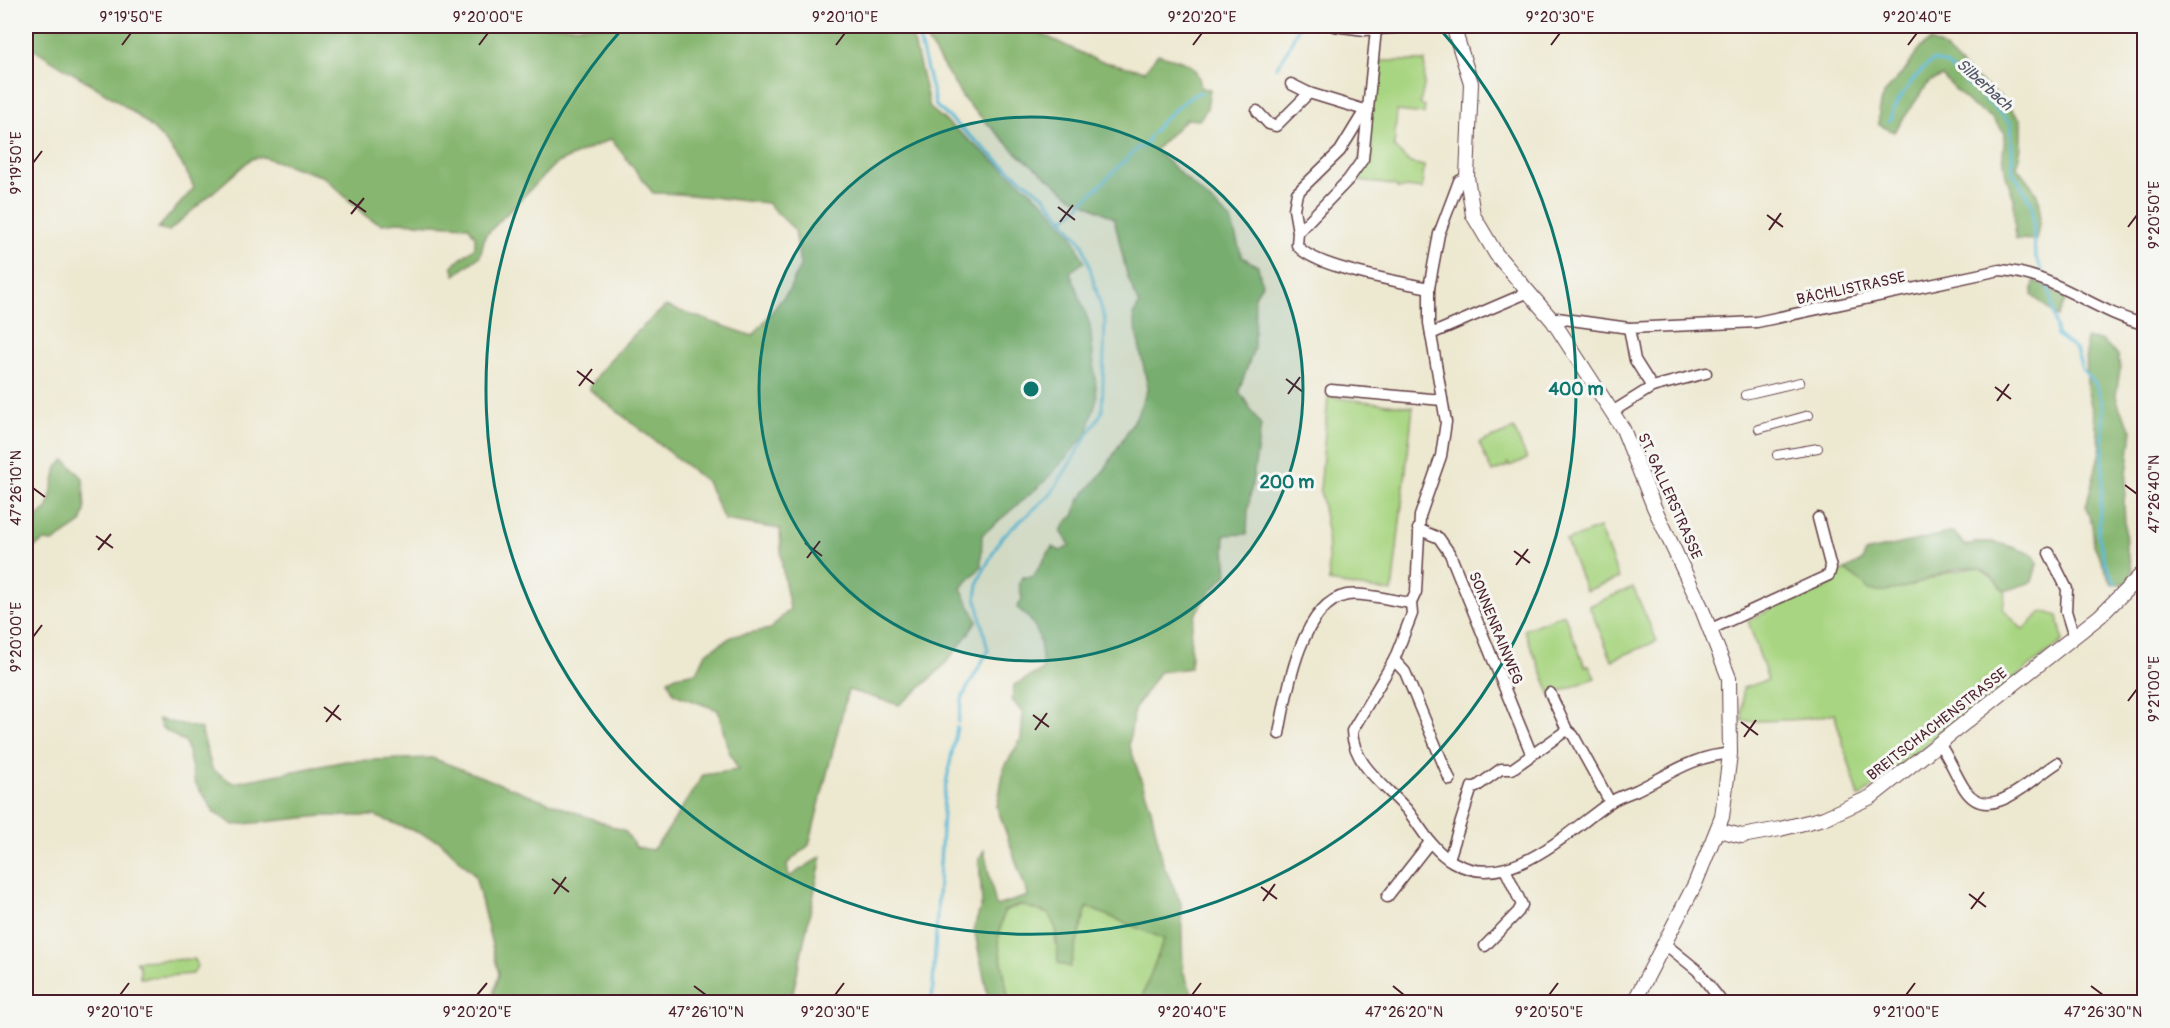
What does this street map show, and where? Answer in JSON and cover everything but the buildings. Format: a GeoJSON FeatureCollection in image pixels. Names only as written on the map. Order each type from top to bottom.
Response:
{"type":"FeatureCollection","features":[{"type":"Feature","properties":{"kind":"street"},"geometry":{"type":"LineString","coordinates":[[1334,26],[1376,30],[1418,26]]}},
{"type":"Feature","properties":{"kind":"street","name":"ST. GALLERSTRASSE"},"geometry":{"type":"LineString","coordinates":[[1453,26],[1471,83],[1467,177],[1470,204],[1478,226],[1492,248],[1553,321],[1612,412],[1627,439],[1654,507],[1728,669],[1731,690],[1730,754],[1726,797],[1718,830],[1665,944],[1634,1002]]}},
{"type":"Feature","properties":{"kind":"street"},"geometry":{"type":"LineString","coordinates":[[1298,232],[1361,165],[1369,117],[1376,30]]}},
{"type":"Feature","properties":{"kind":"street"},"geometry":{"type":"LineString","coordinates":[[1291,84],[1342,106],[1368,111]]}},
{"type":"Feature","properties":{"kind":"street"},"geometry":{"type":"LineString","coordinates":[[1257,111],[1269,124],[1276,126],[1309,93]]}},
{"type":"Feature","properties":{"kind":"street"},"geometry":{"type":"LineString","coordinates":[[1368,111],[1362,115],[1341,151],[1297,193],[1294,209],[1298,232],[1297,245],[1310,257],[1374,276],[1429,288]]}},
{"type":"Feature","properties":{"kind":"street"},"geometry":{"type":"LineString","coordinates":[[1467,177],[1459,181],[1439,234],[1429,288],[1431,334],[1445,434],[1441,456],[1425,499],[1418,529],[1416,592],[1411,603],[1412,614],[1394,660],[1357,719],[1353,739],[1364,764],[1408,812],[1430,842],[1449,859],[1472,868],[1505,869],[1531,858],[1610,802],[1709,756],[1730,754]]}},
{"type":"Feature","properties":{"kind":"street","name":"BÄCHLISTRASSE"},"geometry":{"type":"LineString","coordinates":[[1553,321],[1557,318],[1629,328],[1757,322],[2000,270],[2020,271],[2038,277],[2114,313],[2145,324]]}},
{"type":"Feature","properties":{"kind":"street"},"geometry":{"type":"LineString","coordinates":[[1431,334],[1529,292]]}},
{"type":"Feature","properties":{"kind":"street"},"geometry":{"type":"LineString","coordinates":[[1629,328],[1635,360],[1652,387]]}},
{"type":"Feature","properties":{"kind":"street"},"geometry":{"type":"LineString","coordinates":[[1612,412],[1652,387],[1706,373]]}},
{"type":"Feature","properties":{"kind":"street"},"geometry":{"type":"LineString","coordinates":[[1745,395],[1800,382]]}},
{"type":"Feature","properties":{"kind":"street"},"geometry":{"type":"LineString","coordinates":[[1331,390],[1442,400]]}},
{"type":"Feature","properties":{"kind":"street"},"geometry":{"type":"LineString","coordinates":[[1759,429],[1809,415]]}},
{"type":"Feature","properties":{"kind":"street"},"geometry":{"type":"LineString","coordinates":[[1777,455],[1818,448]]}},
{"type":"Feature","properties":{"kind":"street"},"geometry":{"type":"LineString","coordinates":[[1711,629],[1825,576],[1831,568],[1818,518]]}},
{"type":"Feature","properties":{"kind":"street","name":"SONNENRAINWEG"},"geometry":{"type":"LineString","coordinates":[[1418,529],[1439,538],[1450,554],[1531,753]]}},
{"type":"Feature","properties":{"kind":"street"},"geometry":{"type":"LineString","coordinates":[[2049,553],[2067,589],[2066,611],[2074,637]]}},
{"type":"Feature","properties":{"kind":"street","name":"BREITSCHACHENSTRASSE"},"geometry":{"type":"LineString","coordinates":[[1718,830],[1742,836],[1835,814],[1871,796],[2074,637],[2145,572]]}},
{"type":"Feature","properties":{"kind":"street"},"geometry":{"type":"LineString","coordinates":[[2133,584],[2145,594]]}},
{"type":"Feature","properties":{"kind":"street"},"geometry":{"type":"LineString","coordinates":[[1279,734],[1294,665],[1305,638],[1326,606],[1349,594],[1411,603]]}},
{"type":"Feature","properties":{"kind":"street"},"geometry":{"type":"LineString","coordinates":[[1394,660],[1406,672],[1450,780]]}},
{"type":"Feature","properties":{"kind":"street"},"geometry":{"type":"LineString","coordinates":[[1550,693],[1567,730],[1573,735],[1610,802]]}},
{"type":"Feature","properties":{"kind":"street"},"geometry":{"type":"LineString","coordinates":[[1449,859],[1472,786],[1476,788],[1501,769],[1512,769],[1531,753],[1567,730]]}},
{"type":"Feature","properties":{"kind":"street"},"geometry":{"type":"LineString","coordinates":[[1939,744],[1964,789],[1971,799],[1981,804],[1990,805],[2006,799],[2057,763]]}},
{"type":"Feature","properties":{"kind":"street"},"geometry":{"type":"LineString","coordinates":[[1387,897],[1430,842]]}},
{"type":"Feature","properties":{"kind":"street"},"geometry":{"type":"LineString","coordinates":[[1485,945],[1518,912],[1522,905],[1505,869]]}},
{"type":"Feature","properties":{"kind":"street"},"geometry":{"type":"LineString","coordinates":[[1665,944],[1697,970],[1722,1002]]}},
{"type":"Feature","properties":{"kind":"green space"},"geometry":{"type":"Polygon","coordinates":[[[26,26],[904,26],[914,42],[930,108],[1044,202],[1072,235],[1084,262],[1070,272],[1090,325],[1097,398],[1087,434],[1043,483],[982,535],[981,567],[961,588],[977,621],[942,667],[899,705],[848,690],[809,845],[787,864],[789,877],[822,856],[791,1002],[491,1002],[499,974],[475,875],[440,841],[375,816],[322,816],[234,825],[215,813],[195,783],[186,743],[162,728],[158,719],[201,729],[212,769],[233,783],[346,761],[432,758],[625,831],[636,847],[652,850],[664,836],[703,775],[738,770],[728,749],[718,710],[674,694],[668,680],[697,672],[706,653],[733,636],[770,629],[790,609],[782,567],[780,529],[724,520],[707,482],[589,389],[614,355],[666,306],[753,336],[789,290],[800,266],[795,230],[767,203],[653,193],[611,139],[555,164],[485,236],[480,256],[455,275],[452,266],[475,247],[475,236],[468,226],[397,222],[382,224],[367,217],[324,177],[263,157],[251,159],[169,231],[158,228],[194,188],[180,162],[144,121],[122,104],[26,43],[26,26]]]}},
{"type":"Feature","properties":{"kind":"green space"},"geometry":{"type":"Polygon","coordinates":[[[918,26],[1025,26],[1096,60],[1145,71],[1158,54],[1192,67],[1201,88],[1210,89],[1207,109],[1199,120],[1186,119],[1155,150],[1231,220],[1242,257],[1258,266],[1262,284],[1255,296],[1254,348],[1239,391],[1261,425],[1248,511],[1247,534],[1224,535],[1227,574],[1206,597],[1195,616],[1191,637],[1191,668],[1159,672],[1134,710],[1129,744],[1151,809],[1163,864],[1181,903],[1183,971],[1196,1002],[1140,1002],[1164,939],[1087,907],[1070,967],[1058,963],[1056,929],[1049,914],[1021,905],[1004,911],[998,940],[1009,1002],[989,1002],[974,928],[982,903],[979,859],[984,850],[996,906],[1028,896],[997,807],[1004,768],[1021,739],[1023,713],[1012,700],[1014,685],[1043,670],[1038,635],[1031,621],[1017,608],[1022,599],[1019,583],[1023,577],[1033,577],[1052,547],[1061,551],[1070,545],[1061,531],[1068,520],[1074,516],[1080,499],[1105,469],[1136,417],[1148,388],[1133,315],[1139,305],[1127,275],[1114,218],[1071,196],[1019,155],[965,101],[918,26]]]}},
{"type":"Feature","properties":{"kind":"green space"},"geometry":{"type":"Polygon","coordinates":[[[1931,41],[1943,47],[1969,73],[1998,95],[2021,120],[2021,147],[2017,167],[2039,200],[2040,216],[2036,240],[2015,239],[2014,199],[2006,176],[2003,155],[2005,133],[1992,118],[1971,105],[1942,76],[1929,82],[1894,132],[1879,125],[1880,106],[1885,92],[1907,68],[1918,50],[1931,41]]]}},
{"type":"Feature","properties":{"kind":"green space"},"geometry":{"type":"Polygon","coordinates":[[[1376,61],[1425,61],[1424,86],[1420,104],[1425,106],[1424,114],[1397,111],[1394,147],[1410,163],[1424,166],[1422,189],[1407,187],[1398,189],[1395,185],[1349,180],[1360,159],[1376,61]]]}},
{"type":"Feature","properties":{"kind":"green space"},"geometry":{"type":"Polygon","coordinates":[[[2034,281],[2067,297],[2058,317],[2032,295],[2034,281]]]}},
{"type":"Feature","properties":{"kind":"green space"},"geometry":{"type":"Polygon","coordinates":[[[2086,339],[2101,340],[2118,355],[2120,369],[2116,396],[2120,409],[2132,430],[2124,502],[2126,549],[2132,569],[2130,583],[2112,584],[2094,545],[2092,525],[2086,507],[2101,447],[2087,389],[2086,339]]]}},
{"type":"Feature","properties":{"kind":"green space"},"geometry":{"type":"Polygon","coordinates":[[[1328,397],[1413,407],[1392,592],[1329,582],[1327,530],[1320,490],[1328,397]]]}},
{"type":"Feature","properties":{"kind":"green space"},"geometry":{"type":"Polygon","coordinates":[[[1514,429],[1527,459],[1509,466],[1507,462],[1508,466],[1492,472],[1479,443],[1514,429]]]}},
{"type":"Feature","properties":{"kind":"green space"},"geometry":{"type":"Polygon","coordinates":[[[65,460],[83,478],[85,511],[81,523],[53,542],[44,541],[26,552],[26,528],[48,508],[57,467],[65,460]]]}},
{"type":"Feature","properties":{"kind":"green space"},"geometry":{"type":"Polygon","coordinates":[[[1599,528],[1619,578],[1586,591],[1566,541],[1599,528]]]}},
{"type":"Feature","properties":{"kind":"green space"},"geometry":{"type":"Polygon","coordinates":[[[1953,532],[1966,546],[1992,542],[2034,555],[2037,564],[2032,582],[2005,591],[1984,571],[1964,568],[1899,589],[1868,590],[1864,584],[1845,570],[1863,560],[1865,552],[1953,532]]]}},
{"type":"Feature","properties":{"kind":"green space"},"geometry":{"type":"Polygon","coordinates":[[[1977,567],[1994,579],[2005,591],[2003,609],[2023,630],[2043,611],[2058,616],[2063,641],[1859,797],[1834,713],[1801,719],[1742,721],[1743,688],[1768,680],[1748,621],[1845,570],[1864,584],[1868,590],[1911,586],[1942,574],[1977,567]]]}},
{"type":"Feature","properties":{"kind":"green space"},"geometry":{"type":"Polygon","coordinates":[[[1633,587],[1657,641],[1612,660],[1589,606],[1633,587]]]}},
{"type":"Feature","properties":{"kind":"green space"},"geometry":{"type":"Polygon","coordinates":[[[1564,614],[1585,666],[1589,665],[1595,678],[1551,695],[1524,630],[1564,614]]]}},
{"type":"Feature","properties":{"kind":"green space"},"geometry":{"type":"Polygon","coordinates":[[[1021,904],[1049,914],[1056,929],[1055,943],[1069,967],[1087,907],[1165,939],[1140,1002],[1009,1002],[998,940],[1004,911],[1021,904]]]}},
{"type":"Feature","properties":{"kind":"green space"},"geometry":{"type":"Polygon","coordinates":[[[194,959],[197,966],[193,974],[140,978],[140,967],[136,961],[194,959]]]}},
{"type":"Feature","properties":{"kind":"waterway"},"geometry":{"type":"LineString","coordinates":[[910,26],[920,42],[936,106],[1002,164],[1044,196],[1083,244],[1105,321],[1102,412],[1051,494],[1001,538],[979,579],[976,597],[988,651],[963,696],[958,722]]}},
{"type":"Feature","properties":{"kind":"waterway"},"geometry":{"type":"LineString","coordinates":[[1276,68],[1299,26]]}},
{"type":"Feature","properties":{"kind":"waterway","name":"Silberbach"},"geometry":{"type":"LineString","coordinates":[[1889,121],[1907,88],[1933,60],[1946,64],[2011,123],[2013,172],[2032,204],[2035,255],[2044,275]]}},
{"type":"Feature","properties":{"kind":"waterway"},"geometry":{"type":"LineString","coordinates":[[1153,133],[1189,98],[1201,92]]}},
{"type":"Feature","properties":{"kind":"waterway"},"geometry":{"type":"LineString","coordinates":[[1075,210],[1139,147],[1145,146],[1149,136]]}},
{"type":"Feature","properties":{"kind":"waterway"},"geometry":{"type":"LineString","coordinates":[[1063,220],[1072,212]]}},
{"type":"Feature","properties":{"kind":"waterway","name":"Silberbach"},"geometry":{"type":"LineString","coordinates":[[2046,285],[2050,291],[2057,335],[2076,350],[2082,369],[2097,386],[2103,407],[2103,475],[2098,533],[2105,562],[2115,583]]}},
{"type":"Feature","properties":{"kind":"waterway"},"geometry":{"type":"LineString","coordinates":[[932,1002],[944,794],[957,727]]}}]}
